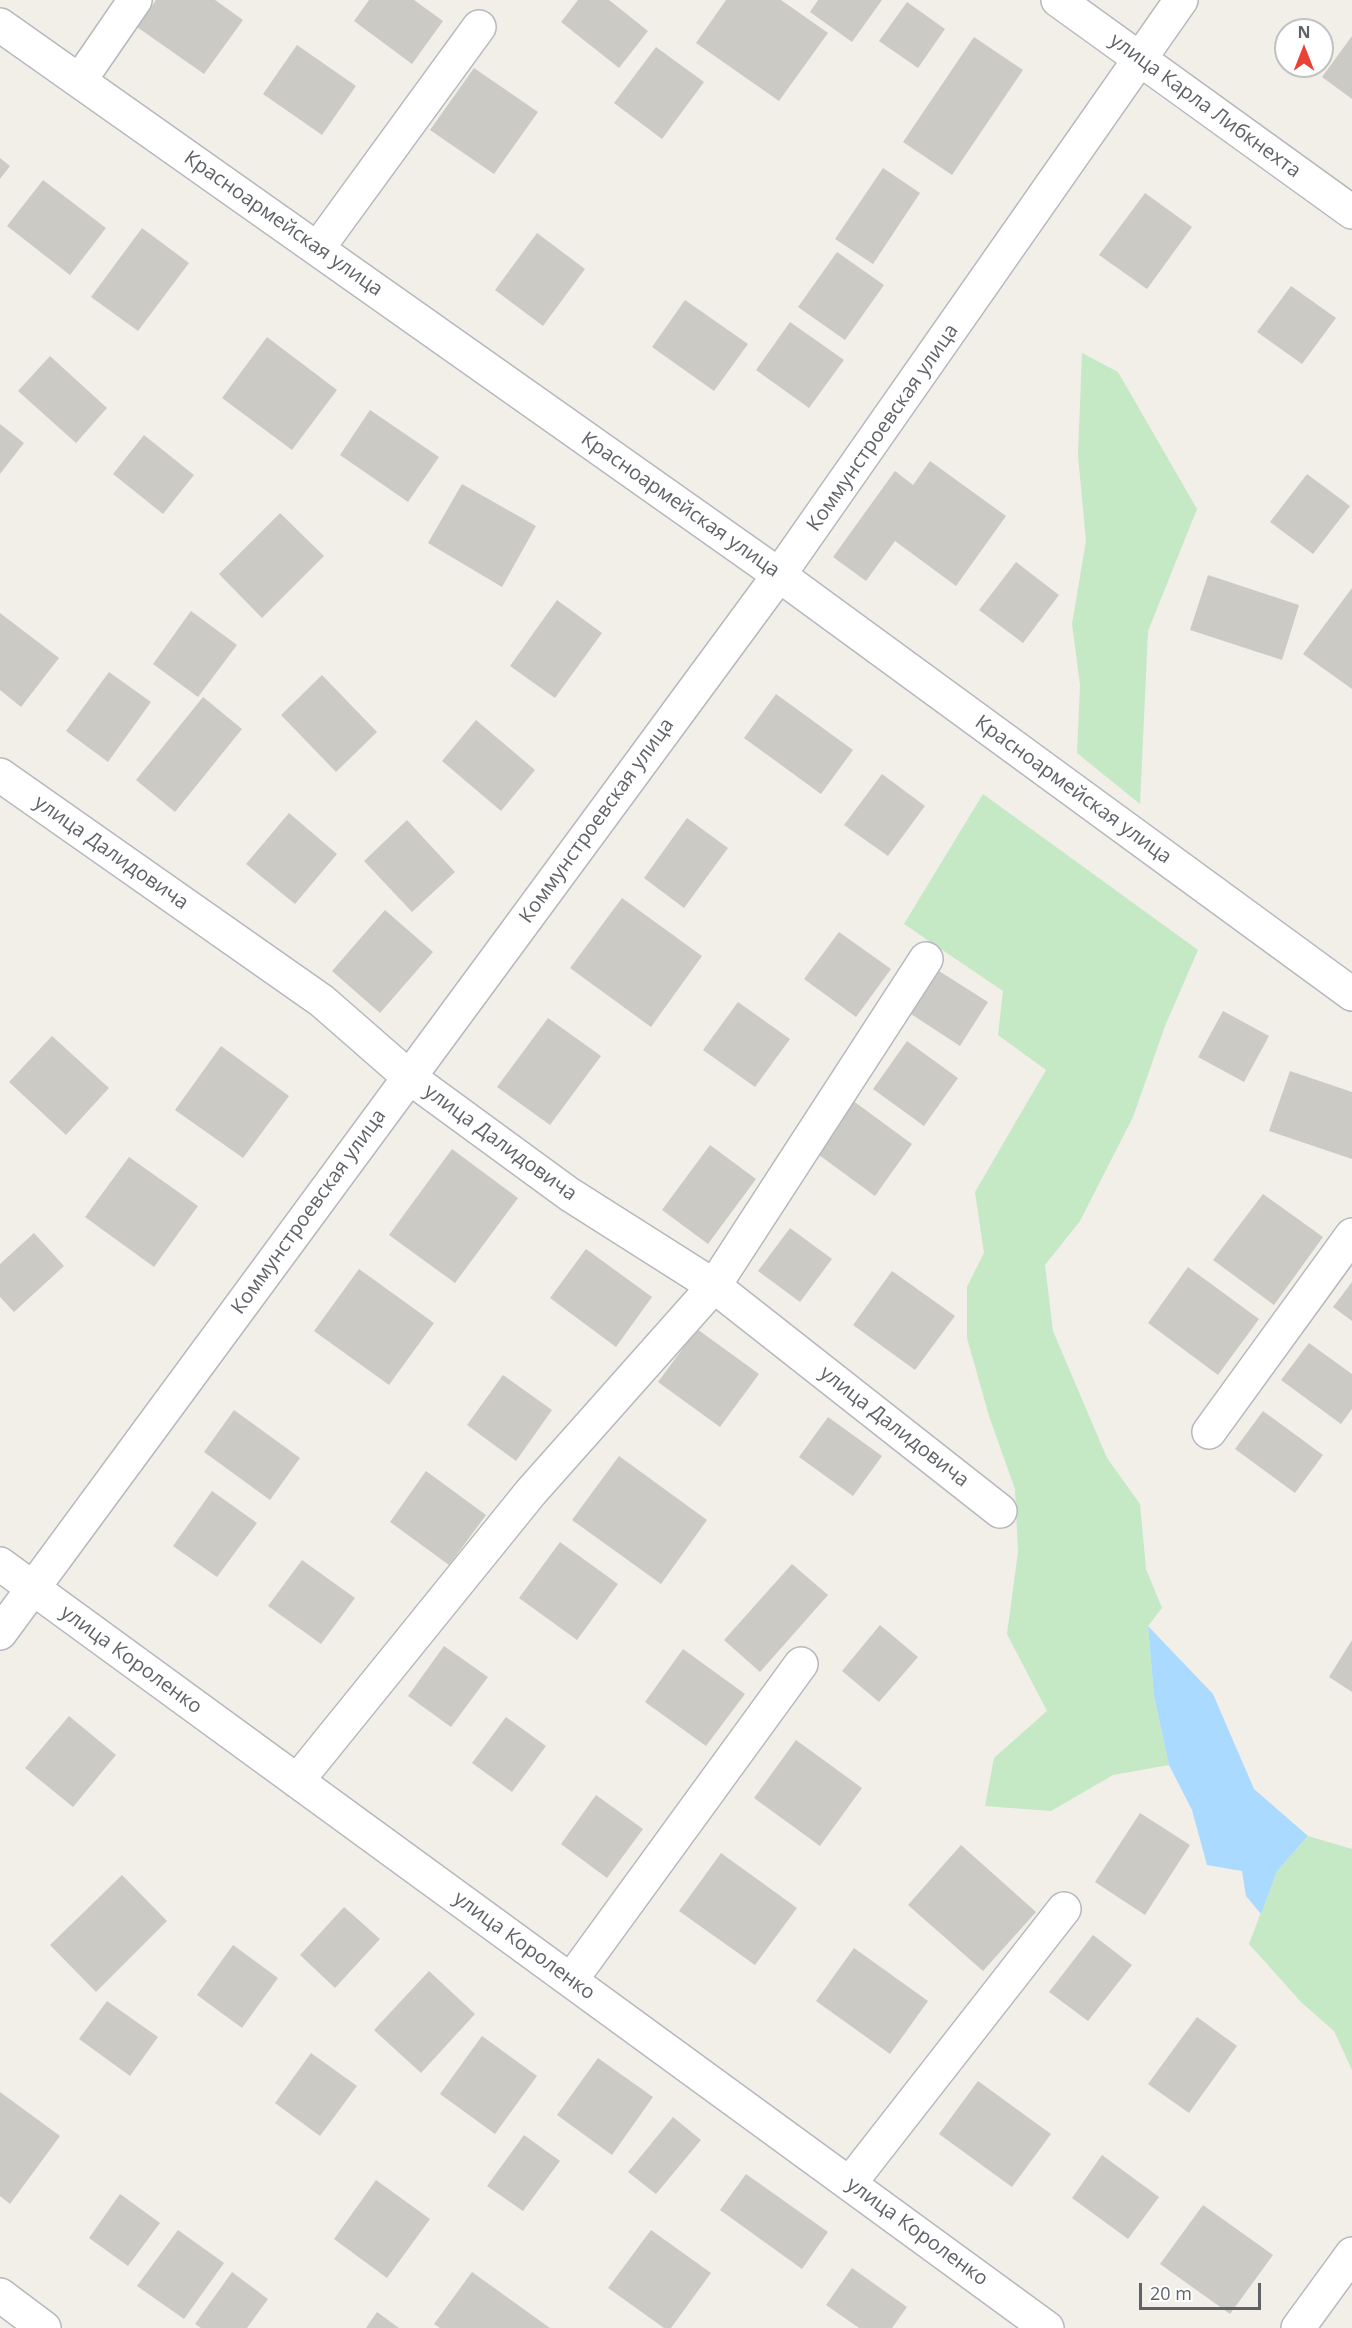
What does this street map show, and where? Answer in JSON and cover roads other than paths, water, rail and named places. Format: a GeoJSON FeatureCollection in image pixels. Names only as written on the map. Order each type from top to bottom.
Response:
{"type":"FeatureCollection","features":[{"type":"Feature","properties":{"kind":"street"},"geometry":{"type":"LineString","coordinates":[[80,80],[135,0]]}},
{"type":"Feature","properties":{"kind":"street","name":"улица Карла Либкнехта"},"geometry":{"type":"LineString","coordinates":[[1058,0],[1352,212]]}},
{"type":"Feature","properties":{"kind":"street","name":"Коммунстроевская улица"},"geometry":{"type":"LineString","coordinates":[[0,1633],[779,575],[1142,60],[1181,0]]}},
{"type":"Feature","properties":{"kind":"street","name":"Красноармейская улица"},"geometry":{"type":"LineString","coordinates":[[0,25],[779,575],[1352,994]]}},
{"type":"Feature","properties":{"kind":"street"},"geometry":{"type":"LineString","coordinates":[[318,248],[479,27]]}},
{"type":"Feature","properties":{"kind":"street","name":"улица Далидовича"},"geometry":{"type":"LineString","coordinates":[[0,774],[322,1001],[409,1077],[568,1194],[714,1286],[1000,1511]]}},
{"type":"Feature","properties":{"kind":"street"},"geometry":{"type":"LineString","coordinates":[[297,1781],[531,1492],[714,1286],[926,959]]}},
{"type":"Feature","properties":{"kind":"street"},"geometry":{"type":"LineString","coordinates":[[1209,1432],[1352,1235]]}},
{"type":"Feature","properties":{"kind":"street","name":"улица Короленко"},"geometry":{"type":"LineString","coordinates":[[0,1564],[1047,2328]]}},
{"type":"Feature","properties":{"kind":"street"},"geometry":{"type":"LineString","coordinates":[[571,1980],[801,1664]]}},
{"type":"Feature","properties":{"kind":"street"},"geometry":{"type":"LineString","coordinates":[[850,2183],[1064,1909]]}},
{"type":"Feature","properties":{"kind":"street"},"geometry":{"type":"LineString","coordinates":[[1298,2328],[1352,2254]]}},
{"type":"Feature","properties":{"kind":"street"},"geometry":{"type":"LineString","coordinates":[[0,2295],[44,2328]]}},
{"type":"Feature","properties":{"kind":"water"},"geometry":{"type":"Polygon","coordinates":[[[1148,1626],[1213,1694],[1254,1789],[1308,1836],[1277,1871],[1261,1914],[1246,1896],[1242,1871],[1207,1865],[1192,1810],[1169,1765],[1154,1696],[1148,1626]]]}}]}
